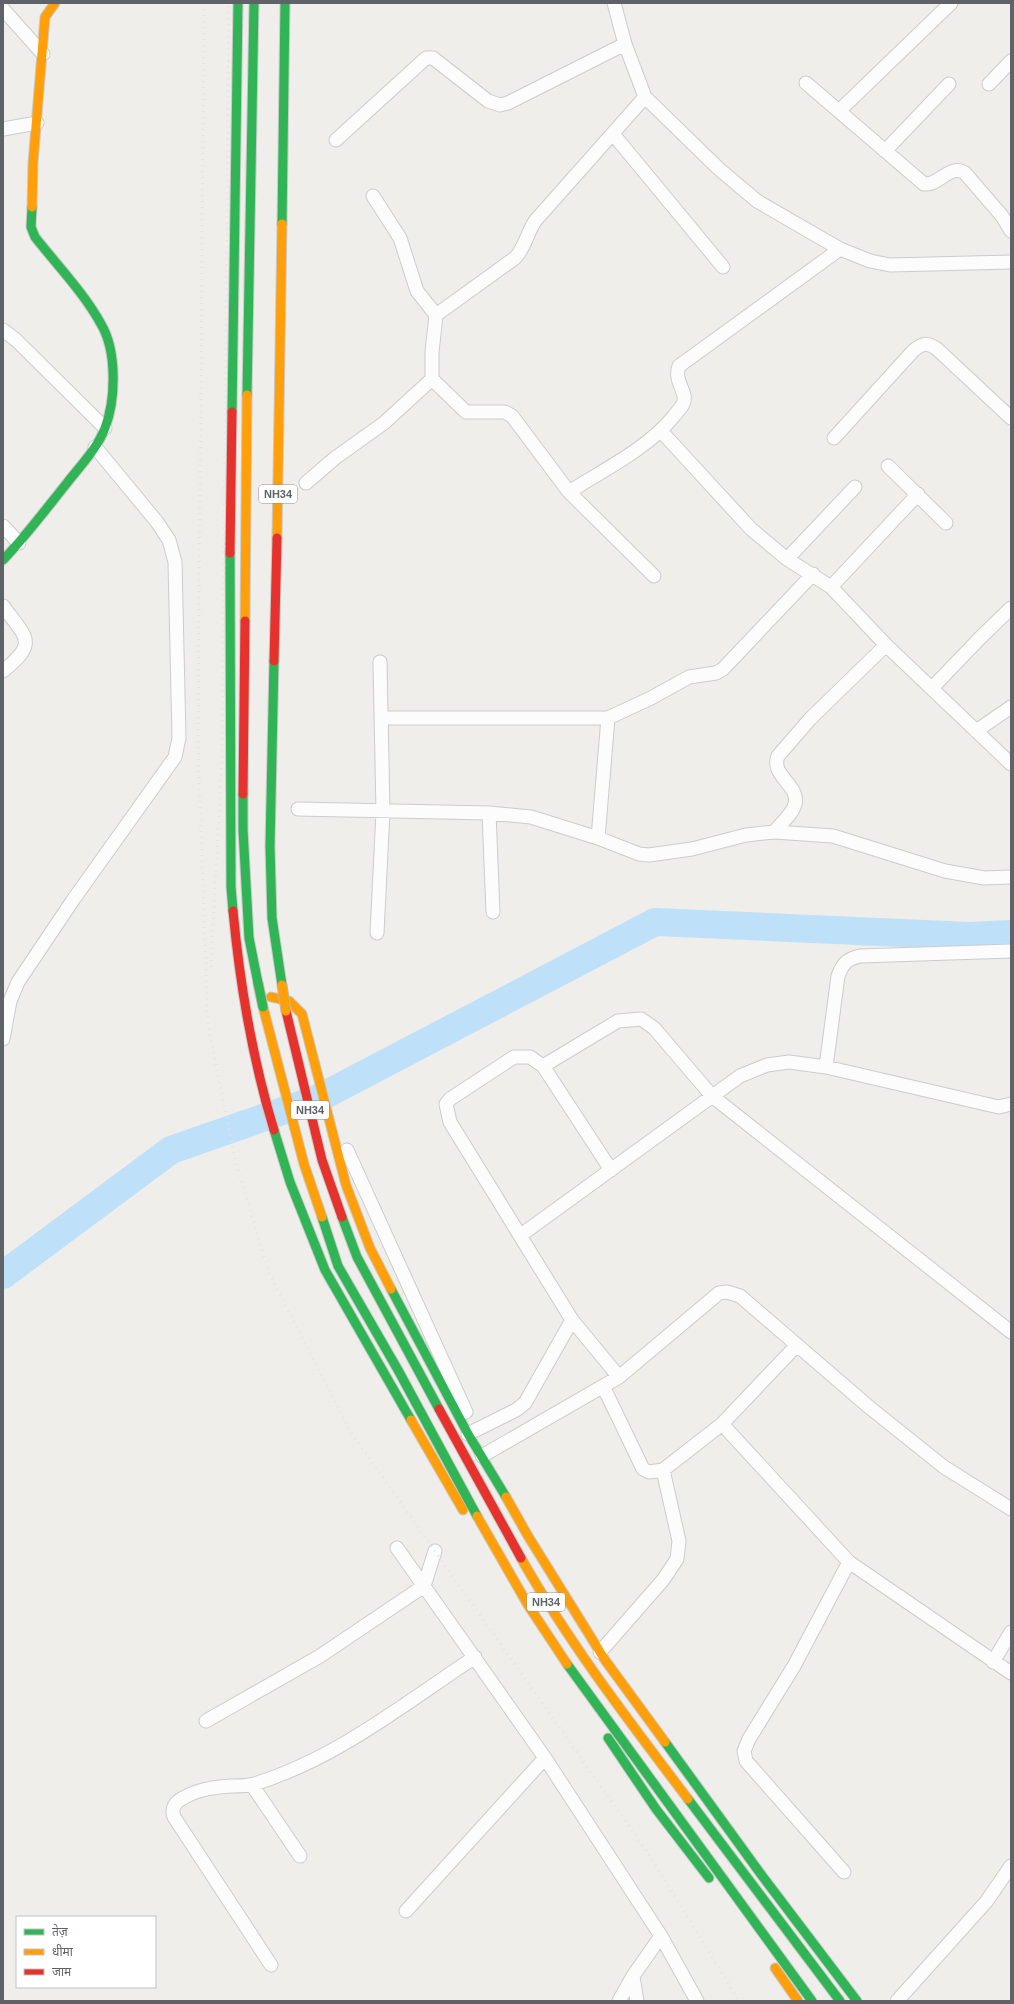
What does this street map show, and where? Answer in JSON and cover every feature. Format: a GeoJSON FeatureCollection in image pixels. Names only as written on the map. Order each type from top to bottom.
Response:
{"type":"FeatureCollection","features":[{"type":"Feature","properties":{"kind":"main road"},"geometry":{"type":"LineString","coordinates":[[3,560],[19,543],[95,447],[105,428],[112,395],[113,368],[108,342],[102,325],[88,304],[35,237],[30,228],[33,163],[45,17],[55,3]]}},
{"type":"Feature","properties":{"kind":"main road"},"geometry":{"type":"LineString","coordinates":[[238,3],[230,554],[230,812],[231,887],[238,964],[243,997],[261,1087],[290,1182],[325,1270],[442,1475],[531,1626],[575,1691]]}},
{"type":"Feature","properties":{"kind":"main road","name":"NH34"},"geometry":{"type":"LineString","coordinates":[[254,3],[246,497],[243,830],[249,938],[263,1007],[304,1164],[338,1266],[398,1370],[498,1556],[528,1605],[632,1755],[812,2001]]}},
{"type":"Feature","properties":{"kind":"main road","name":"NH34"},"geometry":{"type":"LineString","coordinates":[[285,3],[278,515],[270,846],[272,918],[286,1011],[322,1160],[357,1257],[466,1460],[546,1602],[631,1724],[840,2001]]}},
{"type":"Feature","properties":{"kind":"main road"},"geometry":{"type":"LineString","coordinates":[[243,997],[277,997],[296,1004],[302,1014],[316,1069],[342,1151],[346,1185],[370,1248],[471,1432],[482,1456],[528,1536],[600,1652],[759,1871],[857,2001]]}},
{"type":"Feature","properties":{"kind":"main road"},"geometry":{"type":"LineString","coordinates":[[601,1728],[656,1808],[713,1883]]}},
{"type":"Feature","properties":{"kind":"main road"},"geometry":{"type":"LineString","coordinates":[[771,1963],[798,2001]]}},
{"type":"Feature","properties":{"kind":"street"},"geometry":{"type":"LineString","coordinates":[[614,3],[625,44],[645,97],[757,201],[840,249],[870,261],[890,265],[1011,262]]}},
{"type":"Feature","properties":{"kind":"street"},"geometry":{"type":"LineString","coordinates":[[839,110],[950,3]]}},
{"type":"Feature","properties":{"kind":"street"},"geometry":{"type":"LineString","coordinates":[[3,9],[43,54]]}},
{"type":"Feature","properties":{"kind":"street"},"geometry":{"type":"LineString","coordinates":[[336,140],[426,58],[433,58],[488,101],[500,105],[508,103],[625,44]]}},
{"type":"Feature","properties":{"kind":"street"},"geometry":{"type":"LineString","coordinates":[[989,84],[1011,61]]}},
{"type":"Feature","properties":{"kind":"street"},"geometry":{"type":"LineString","coordinates":[[806,83],[924,184],[931,183],[951,171],[962,171],[1002,216],[1011,231]]}},
{"type":"Feature","properties":{"kind":"street"},"geometry":{"type":"LineString","coordinates":[[885,151],[949,84]]}},
{"type":"Feature","properties":{"kind":"street"},"geometry":{"type":"LineString","coordinates":[[436,316],[520,253],[528,231],[535,221],[645,97]]}},
{"type":"Feature","properties":{"kind":"street"},"geometry":{"type":"LineString","coordinates":[[3,129],[37,123]]}},
{"type":"Feature","properties":{"kind":"street"},"geometry":{"type":"LineString","coordinates":[[613,134],[723,267]]}},
{"type":"Feature","properties":{"kind":"street"},"geometry":{"type":"LineString","coordinates":[[374,196],[400,238],[417,291],[436,316],[432,352],[432,379],[466,412],[505,412],[512,416],[569,492],[654,576]]}},
{"type":"Feature","properties":{"kind":"street"},"geometry":{"type":"LineString","coordinates":[[569,492],[637,449],[661,431],[684,404],[684,393],[677,378],[679,366],[840,249]]}},
{"type":"Feature","properties":{"kind":"street"},"geometry":{"type":"LineString","coordinates":[[3,330],[105,428]]}},
{"type":"Feature","properties":{"kind":"street"},"geometry":{"type":"LineString","coordinates":[[834,438],[912,351],[921,344],[930,344],[937,349],[1011,418]]}},
{"type":"Feature","properties":{"kind":"street"},"geometry":{"type":"LineString","coordinates":[[306,483],[335,458],[384,423],[432,379]]}},
{"type":"Feature","properties":{"kind":"street"},"geometry":{"type":"LineString","coordinates":[[661,431],[751,529],[787,559],[813,574],[831,587],[886,645],[1011,764]]}},
{"type":"Feature","properties":{"kind":"street"},"geometry":{"type":"LineString","coordinates":[[3,1039],[10,1001],[18,982],[72,900],[175,756],[179,738],[175,562],[169,540],[157,522],[95,447]]}},
{"type":"Feature","properties":{"kind":"street"},"geometry":{"type":"LineString","coordinates":[[888,466],[946,523]]}},
{"type":"Feature","properties":{"kind":"street"},"geometry":{"type":"LineString","coordinates":[[787,559],[855,486]]}},
{"type":"Feature","properties":{"kind":"street"},"geometry":{"type":"LineString","coordinates":[[831,587],[918,494]]}},
{"type":"Feature","properties":{"kind":"street"},"geometry":{"type":"LineString","coordinates":[[3,526],[19,543]]}},
{"type":"Feature","properties":{"kind":"street"},"geometry":{"type":"LineString","coordinates":[[381,718],[608,718],[651,698],[684,679],[716,673],[723,669],[813,574]]}},
{"type":"Feature","properties":{"kind":"street"},"geometry":{"type":"LineString","coordinates":[[3,606],[25,636],[27,644],[24,652],[3,671]]}},
{"type":"Feature","properties":{"kind":"street"},"geometry":{"type":"LineString","coordinates":[[932,688],[981,636],[1011,608]]}},
{"type":"Feature","properties":{"kind":"street"},"geometry":{"type":"LineString","coordinates":[[774,832],[793,809],[795,804],[795,794],[776,769],[778,756],[810,719],[886,645]]}},
{"type":"Feature","properties":{"kind":"street"},"geometry":{"type":"LineString","coordinates":[[377,933],[383,812],[380,662]]}},
{"type":"Feature","properties":{"kind":"street"},"geometry":{"type":"LineString","coordinates":[[976,731],[1011,707]]}},
{"type":"Feature","properties":{"kind":"street"},"geometry":{"type":"LineString","coordinates":[[598,838],[608,718]]}},
{"type":"Feature","properties":{"kind":"street"},"geometry":{"type":"LineString","coordinates":[[298,809],[383,812],[489,813],[531,817],[598,838],[639,854],[692,849],[734,837],[774,832],[833,836],[945,871],[984,878],[1011,877]]}},
{"type":"Feature","properties":{"kind":"street"},"geometry":{"type":"LineString","coordinates":[[489,813],[493,912]]}},
{"type":"Feature","properties":{"kind":"street"},"geometry":{"type":"LineString","coordinates":[[826,1067],[838,976],[842,966],[848,959],[860,956],[1011,951]]}},
{"type":"Feature","properties":{"kind":"street"},"geometry":{"type":"LineString","coordinates":[[543,1066],[618,1021],[641,1019],[654,1028],[712,1096],[1011,1332]]}},
{"type":"Feature","properties":{"kind":"street"},"geometry":{"type":"LineString","coordinates":[[611,1170],[543,1066],[530,1057],[514,1057],[450,1099],[446,1104],[450,1122],[572,1320],[619,1377]]}},
{"type":"Feature","properties":{"kind":"street"},"geometry":{"type":"LineString","coordinates":[[521,1235],[740,1076],[767,1065],[789,1062],[826,1067],[1000,1107],[1011,1104]]}},
{"type":"Feature","properties":{"kind":"street"},"geometry":{"type":"LineString","coordinates":[[342,1151],[471,1432],[516,1410],[525,1403],[572,1320]]}},
{"type":"Feature","properties":{"kind":"street"},"geometry":{"type":"LineString","coordinates":[[482,1456],[619,1377],[720,1293],[727,1292],[740,1296],[869,1407],[944,1467],[1011,1509]]}},
{"type":"Feature","properties":{"kind":"street"},"geometry":{"type":"LineString","coordinates":[[603,1386],[643,1469],[649,1472],[663,1470],[722,1424],[796,1345]]}},
{"type":"Feature","properties":{"kind":"street"},"geometry":{"type":"LineString","coordinates":[[722,1424],[849,1562],[1011,1673]]}},
{"type":"Feature","properties":{"kind":"street"},"geometry":{"type":"LineString","coordinates":[[600,1652],[663,1580],[677,1559],[679,1541],[663,1470]]}},
{"type":"Feature","properties":{"kind":"street"},"geometry":{"type":"LineString","coordinates":[[397,1548],[545,1758],[661,1936],[697,2001]]}},
{"type":"Feature","properties":{"kind":"street"},"geometry":{"type":"LineString","coordinates":[[206,1721],[320,1656],[424,1586],[435,1551]]}},
{"type":"Feature","properties":{"kind":"street"},"geometry":{"type":"LineString","coordinates":[[844,1872],[746,1761],[744,1751],[748,1739],[794,1666],[849,1562]]}},
{"type":"Feature","properties":{"kind":"street"},"geometry":{"type":"LineString","coordinates":[[993,1662],[1011,1632]]}},
{"type":"Feature","properties":{"kind":"street"},"geometry":{"type":"LineString","coordinates":[[271,1965],[172,1812],[177,1801],[194,1791],[225,1786],[252,1785],[309,1764],[344,1744],[474,1657]]}},
{"type":"Feature","properties":{"kind":"street"},"geometry":{"type":"LineString","coordinates":[[406,1911],[545,1758]]}},
{"type":"Feature","properties":{"kind":"street"},"geometry":{"type":"LineString","coordinates":[[252,1785],[300,1856]]}},
{"type":"Feature","properties":{"kind":"street"},"geometry":{"type":"LineString","coordinates":[[897,2001],[986,1902],[1011,1866]]}},
{"type":"Feature","properties":{"kind":"street"},"geometry":{"type":"LineString","coordinates":[[619,2001],[633,1977],[661,1936]]}},
{"type":"Feature","properties":{"kind":"street"},"geometry":{"type":"LineString","coordinates":[[633,1977],[637,2001]]}},
{"type":"Feature","properties":{"kind":"waterway"},"geometry":{"type":"LineString","coordinates":[[3,1275],[171,1150],[317,1099],[655,922],[969,936],[1011,934]]}},
{"type":"Feature","properties":{"kind":"railway"},"geometry":{"type":"LineString","coordinates":[[204,3],[198,746],[208,1025],[236,1164],[270,1275],[350,1431],[648,1853],[739,2001]]}},
{"type":"Feature","properties":{"kind":"railway"},"geometry":{"type":"LineString","coordinates":[[211,967],[222,755],[229,3]]}},
{"type":"Feature","properties":{"kind":"traffic: fast"},"geometry":{"type":"LineString","coordinates":[[232,412],[238,3]]}},
{"type":"Feature","properties":{"kind":"traffic: fast"},"geometry":{"type":"LineString","coordinates":[[247,395],[254,3]]}},
{"type":"Feature","properties":{"kind":"traffic: fast"},"geometry":{"type":"LineString","coordinates":[[282,224],[285,3]]}},
{"type":"Feature","properties":{"kind":"traffic: fast"},"geometry":{"type":"LineString","coordinates":[[3,560],[20,542],[98,443],[109,416],[113,389],[112,361],[106,335],[87,301],[35,237],[31,227],[32,207]]}},
{"type":"Feature","properties":{"kind":"traffic: fast"},"geometry":{"type":"LineString","coordinates":[[230,553],[231,887],[233,911]]}},
{"type":"Feature","properties":{"kind":"traffic: fast"},"geometry":{"type":"LineString","coordinates":[[274,661],[270,846],[272,918],[282,985]]}},
{"type":"Feature","properties":{"kind":"traffic: fast"},"geometry":{"type":"LineString","coordinates":[[243,794],[243,830],[249,938],[258,983]]}},
{"type":"Feature","properties":{"kind":"traffic: fast"},"geometry":{"type":"LineString","coordinates":[[258,983],[263,1007]]}},
{"type":"Feature","properties":{"kind":"traffic: fast"},"geometry":{"type":"LineString","coordinates":[[274,1130],[290,1182],[325,1270],[411,1420]]}},
{"type":"Feature","properties":{"kind":"traffic: fast"},"geometry":{"type":"LineString","coordinates":[[322,1217],[338,1266],[398,1370],[477,1516]]}},
{"type":"Feature","properties":{"kind":"traffic: fast"},"geometry":{"type":"LineString","coordinates":[[342,1217],[357,1257],[439,1409]]}},
{"type":"Feature","properties":{"kind":"traffic: fast"},"geometry":{"type":"LineString","coordinates":[[391,1289],[468,1434],[506,1497]]}},
{"type":"Feature","properties":{"kind":"traffic: fast"},"geometry":{"type":"LineString","coordinates":[[567,1664],[812,2001]]}},
{"type":"Feature","properties":{"kind":"traffic: fast"},"geometry":{"type":"LineString","coordinates":[[608,1738],[656,1809],[709,1878]]}},
{"type":"Feature","properties":{"kind":"traffic: fast"},"geometry":{"type":"LineString","coordinates":[[665,1742],[763,1877],[857,2001]]}},
{"type":"Feature","properties":{"kind":"traffic: fast"},"geometry":{"type":"LineString","coordinates":[[688,1799],[840,2001]]}},
{"type":"Feature","properties":{"kind":"traffic: slow"},"geometry":{"type":"LineString","coordinates":[[32,207],[33,163],[45,17],[55,3]]}},
{"type":"Feature","properties":{"kind":"traffic: slow"},"geometry":{"type":"LineString","coordinates":[[277,538],[282,224]]}},
{"type":"Feature","properties":{"kind":"traffic: slow"},"geometry":{"type":"LineString","coordinates":[[245,621],[247,395]]}},
{"type":"Feature","properties":{"kind":"traffic: slow"},"geometry":{"type":"LineString","coordinates":[[282,985],[286,1011]]}},
{"type":"Feature","properties":{"kind":"traffic: slow"},"geometry":{"type":"LineString","coordinates":[[271,997],[289,1001],[302,1014],[346,1185],[370,1248],[391,1289]]}},
{"type":"Feature","properties":{"kind":"traffic: slow"},"geometry":{"type":"LineString","coordinates":[[263,1007],[304,1164],[322,1217]]}},
{"type":"Feature","properties":{"kind":"traffic: slow"},"geometry":{"type":"LineString","coordinates":[[411,1420],[463,1510]]}},
{"type":"Feature","properties":{"kind":"traffic: slow"},"geometry":{"type":"LineString","coordinates":[[506,1497],[528,1536],[605,1660],[665,1742]]}},
{"type":"Feature","properties":{"kind":"traffic: slow"},"geometry":{"type":"LineString","coordinates":[[477,1516],[528,1605],[567,1664]]}},
{"type":"Feature","properties":{"kind":"traffic: slow"},"geometry":{"type":"LineString","coordinates":[[521,1558],[579,1651],[688,1799]]}},
{"type":"Feature","properties":{"kind":"traffic: slow"},"geometry":{"type":"LineString","coordinates":[[775,1968],[798,2001]]}},
{"type":"Feature","properties":{"kind":"traffic: jam"},"geometry":{"type":"LineString","coordinates":[[230,553],[232,412]]}},
{"type":"Feature","properties":{"kind":"traffic: jam"},"geometry":{"type":"LineString","coordinates":[[274,661],[277,538]]}},
{"type":"Feature","properties":{"kind":"traffic: jam"},"geometry":{"type":"LineString","coordinates":[[243,794],[245,621]]}},
{"type":"Feature","properties":{"kind":"traffic: jam"},"geometry":{"type":"LineString","coordinates":[[233,911],[243,994],[253,1049],[274,1130]]}},
{"type":"Feature","properties":{"kind":"traffic: jam"},"geometry":{"type":"LineString","coordinates":[[286,1011],[322,1160],[342,1217]]}},
{"type":"Feature","properties":{"kind":"traffic: jam"},"geometry":{"type":"LineString","coordinates":[[439,1409],[521,1558]]}}]}
